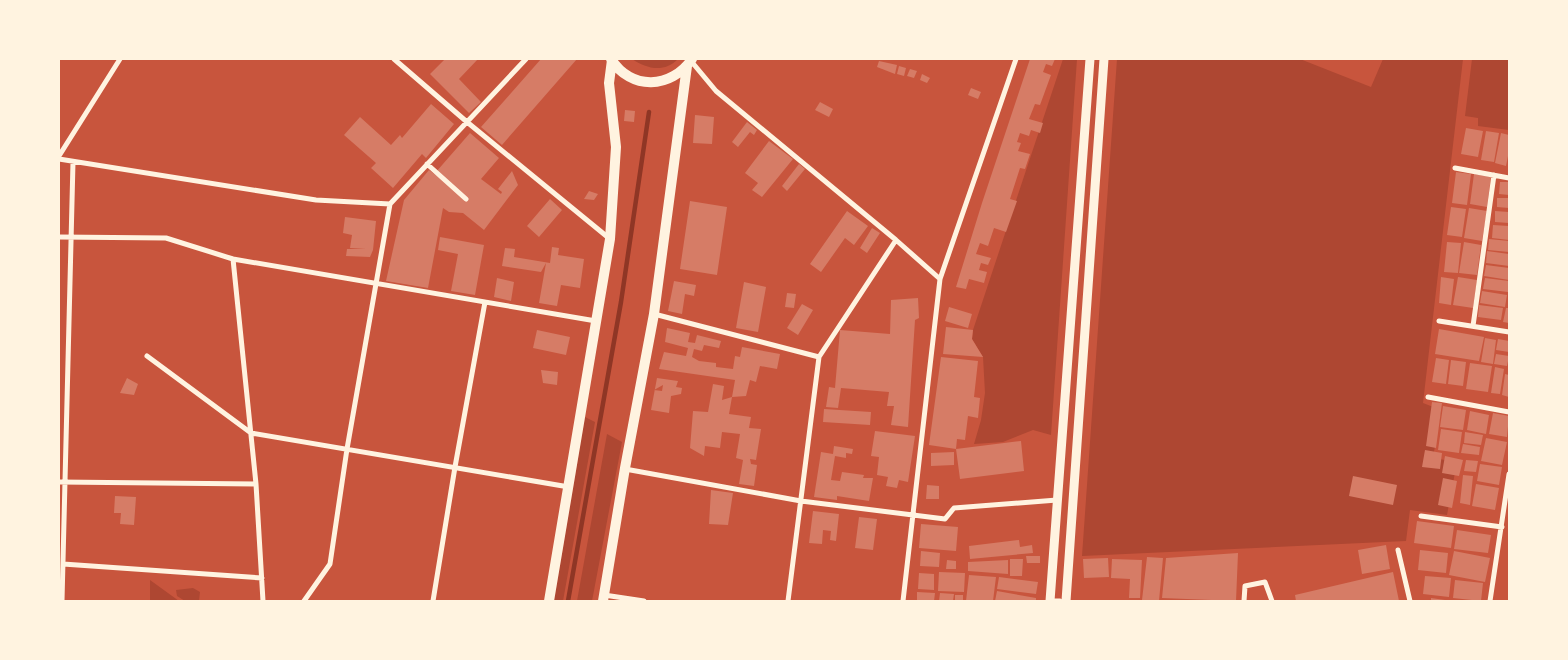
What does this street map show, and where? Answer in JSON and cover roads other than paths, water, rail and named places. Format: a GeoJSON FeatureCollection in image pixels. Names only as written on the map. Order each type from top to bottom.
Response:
{"type":"FeatureCollection","features":[{"type":"Feature","properties":{"kind":"main road"},"geometry":{"type":"LineString","coordinates":[[611,60],[623,74],[638,82],[656,83],[673,77],[690,62]]}},
{"type":"Feature","properties":{"kind":"main road"},"geometry":{"type":"LineString","coordinates":[[549,601],[570,487],[610,239],[616,146],[608,83],[611,60]]}},
{"type":"Feature","properties":{"kind":"main road"},"geometry":{"type":"LineString","coordinates":[[604,598],[625,468],[654,314],[690,62]]}},
{"type":"Feature","properties":{"kind":"street"},"geometry":{"type":"LineString","coordinates":[[120,59],[59,158],[74,162],[316,200],[390,204]]}},
{"type":"Feature","properties":{"kind":"street"},"geometry":{"type":"LineString","coordinates":[[394,59],[467,122],[610,239]]}},
{"type":"Feature","properties":{"kind":"street"},"geometry":{"type":"LineString","coordinates":[[304,601],[330,564],[347,448],[390,204],[526,59]]}},
{"type":"Feature","properties":{"kind":"street"},"geometry":{"type":"LineString","coordinates":[[903,601],[940,279],[1016,59]]}},
{"type":"Feature","properties":{"kind":"street"},"geometry":{"type":"LineString","coordinates":[[1060,601],[1050,601],[1090,59]]}},
{"type":"Feature","properties":{"kind":"street"},"geometry":{"type":"LineString","coordinates":[[1066,601],[1104,59]]}},
{"type":"Feature","properties":{"kind":"street"},"geometry":{"type":"LineString","coordinates":[[690,62],[716,91],[896,240],[940,279]]}},
{"type":"Feature","properties":{"kind":"street"},"geometry":{"type":"LineString","coordinates":[[62,601],[74,162]]}},
{"type":"Feature","properties":{"kind":"street"},"geometry":{"type":"LineString","coordinates":[[427,164],[466,199]]}},
{"type":"Feature","properties":{"kind":"street"},"geometry":{"type":"LineString","coordinates":[[1454,168],[1509,178]]}},
{"type":"Feature","properties":{"kind":"street"},"geometry":{"type":"LineString","coordinates":[[1473,326],[1494,175]]}},
{"type":"Feature","properties":{"kind":"street"},"geometry":{"type":"LineString","coordinates":[[59,237],[166,238],[233,259],[597,321]]}},
{"type":"Feature","properties":{"kind":"street"},"geometry":{"type":"LineString","coordinates":[[788,601],[819,357],[896,240]]}},
{"type":"Feature","properties":{"kind":"street"},"geometry":{"type":"LineString","coordinates":[[233,259],[256,484],[263,601]]}},
{"type":"Feature","properties":{"kind":"street"},"geometry":{"type":"LineString","coordinates":[[433,601],[485,302]]}},
{"type":"Feature","properties":{"kind":"street"},"geometry":{"type":"LineString","coordinates":[[654,314],[819,357]]}},
{"type":"Feature","properties":{"kind":"street"},"geometry":{"type":"LineString","coordinates":[[1439,321],[1509,332]]}},
{"type":"Feature","properties":{"kind":"street"},"geometry":{"type":"LineString","coordinates":[[147,356],[251,433],[570,487]]}},
{"type":"Feature","properties":{"kind":"street"},"geometry":{"type":"LineString","coordinates":[[1428,397],[1509,412]]}},
{"type":"Feature","properties":{"kind":"street"},"geometry":{"type":"LineString","coordinates":[[625,468],[801,501],[945,519],[954,508],[1057,500]]}},
{"type":"Feature","properties":{"kind":"street"},"geometry":{"type":"LineString","coordinates":[[1490,601],[1509,474]]}},
{"type":"Feature","properties":{"kind":"street"},"geometry":{"type":"LineString","coordinates":[[59,482],[256,484]]}},
{"type":"Feature","properties":{"kind":"street"},"geometry":{"type":"LineString","coordinates":[[1421,516],[1502,527]]}},
{"type":"Feature","properties":{"kind":"street"},"geometry":{"type":"LineString","coordinates":[[1398,550],[1410,601]]}},
{"type":"Feature","properties":{"kind":"street"},"geometry":{"type":"LineString","coordinates":[[63,564],[262,578]]}},
{"type":"Feature","properties":{"kind":"street"},"geometry":{"type":"LineString","coordinates":[[1244,601],[1244,586],[1265,582],[1272,601]]}},
{"type":"Feature","properties":{"kind":"street"},"geometry":{"type":"LineString","coordinates":[[604,598],[644,601]]}},
{"type":"Feature","properties":{"kind":"waterway"},"geometry":{"type":"LineString","coordinates":[[568,601],[621,302],[649,112]]}}]}
